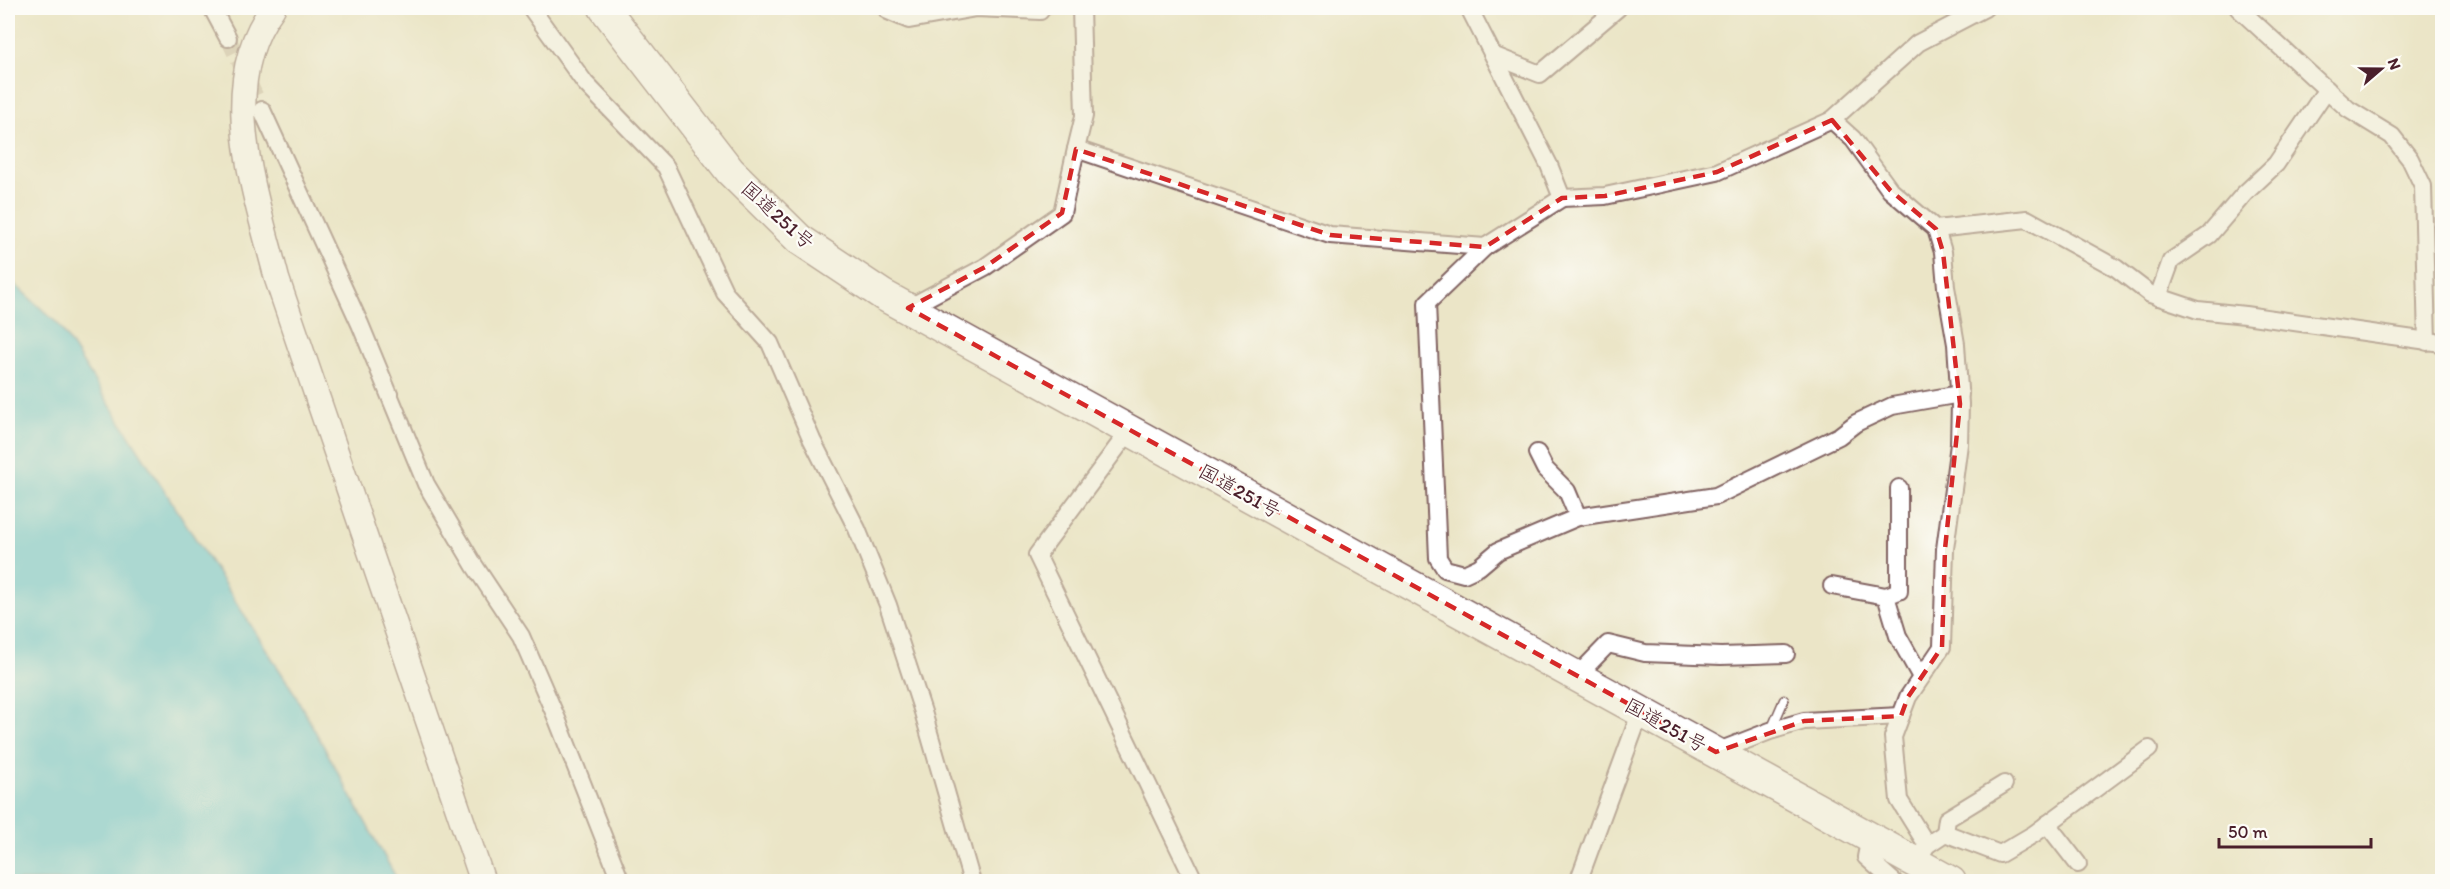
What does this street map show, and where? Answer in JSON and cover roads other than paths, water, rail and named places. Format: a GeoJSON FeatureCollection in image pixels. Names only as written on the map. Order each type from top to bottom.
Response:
{"type":"FeatureCollection","features":[{"type":"Feature","properties":{"kind":"highway","name":"国道251号"},"geometry":{"type":"LineString","coordinates":[[604,8],[730,171],[799,239],[874,289],[1870,837],[1921,854],[1952,882]]}},
{"type":"Feature","properties":{"kind":"street"},"geometry":{"type":"LineString","coordinates":[[212,8],[228,38]]}},
{"type":"Feature","properties":{"kind":"street"},"geometry":{"type":"LineString","coordinates":[[273,8],[266,18],[247,64],[244,104],[246,142],[257,199],[281,290],[483,882]]}},
{"type":"Feature","properties":{"kind":"street"},"geometry":{"type":"LineString","coordinates":[[531,8],[585,83],[666,167],[725,293],[770,343],[812,440],[857,529],[888,605],[923,712],[972,882]]}},
{"type":"Feature","properties":{"kind":"street"},"geometry":{"type":"LineString","coordinates":[[886,8],[909,20],[976,8],[1040,11],[1042,8]]}},
{"type":"Feature","properties":{"kind":"street"},"geometry":{"type":"LineString","coordinates":[[908,308],[986,267],[1062,213],[1084,116],[1082,8]]}},
{"type":"Feature","properties":{"kind":"street"},"geometry":{"type":"LineString","coordinates":[[1469,8],[1549,165],[1562,198]]}},
{"type":"Feature","properties":{"kind":"street"},"geometry":{"type":"LineString","coordinates":[[1495,56],[1540,74],[1618,8]]}},
{"type":"Feature","properties":{"kind":"street"},"geometry":{"type":"LineString","coordinates":[[1960,394],[1892,406],[1856,423],[1839,436],[1716,496],[1578,517],[1498,551],[1479,567],[1464,574],[1445,569],[1438,558],[1427,303],[1485,247],[1562,198],[1605,196],[1717,172],[1832,120],[1918,44],[1985,8]]}},
{"type":"Feature","properties":{"kind":"street"},"geometry":{"type":"LineString","coordinates":[[1936,229],[2027,219],[2116,268],[2150,294],[2198,310],[2435,342],[2423,186],[2410,159],[2392,136],[2348,109],[2238,8]]}},
{"type":"Feature","properties":{"kind":"street"},"geometry":{"type":"LineString","coordinates":[[2158,297],[2171,261],[2209,235],[2244,194],[2276,164],[2327,89]]}},
{"type":"Feature","properties":{"kind":"street"},"geometry":{"type":"LineString","coordinates":[[262,110],[360,324],[426,484],[474,565],[521,636],[621,882]]}},
{"type":"Feature","properties":{"kind":"street"},"geometry":{"type":"LineString","coordinates":[[1832,120],[1853,139],[1890,190],[1936,229],[1943,252],[1946,287],[1956,344],[1960,394],[1959,444],[1945,549],[1942,647],[1908,697],[1893,737],[1899,800],[1921,854],[1945,833],[1947,819],[2004,784]]}},
{"type":"Feature","properties":{"kind":"street"},"geometry":{"type":"LineString","coordinates":[[1076,149],[1330,235],[1485,247]]}},
{"type":"Feature","properties":{"kind":"street"},"geometry":{"type":"LineString","coordinates":[[1130,430],[1037,555],[1195,882]]}},
{"type":"Feature","properties":{"kind":"street"},"geometry":{"type":"LineString","coordinates":[[1537,453],[1545,470],[1567,491],[1578,517]]}},
{"type":"Feature","properties":{"kind":"street"},"geometry":{"type":"LineString","coordinates":[[1832,586],[1886,596],[1899,591],[1899,488]]}},
{"type":"Feature","properties":{"kind":"street"},"geometry":{"type":"LineString","coordinates":[[1886,596],[1898,636],[1921,677]]}},
{"type":"Feature","properties":{"kind":"street"},"geometry":{"type":"LineString","coordinates":[[1577,676],[1608,645],[1645,653],[1721,656],[1786,654]]}},
{"type":"Feature","properties":{"kind":"street"},"geometry":{"type":"LineString","coordinates":[[1578,882],[1641,711]]}},
{"type":"Feature","properties":{"kind":"street"},"geometry":{"type":"LineString","coordinates":[[1716,752],[1770,731],[1804,721],[1901,716]]}},
{"type":"Feature","properties":{"kind":"street"},"geometry":{"type":"LineString","coordinates":[[1945,833],[2000,854],[2047,824],[2149,749]]}},
{"type":"Feature","properties":{"kind":"street"},"geometry":{"type":"LineString","coordinates":[[2047,824],[2078,864]]}},
{"type":"Feature","properties":{"kind":"street"},"geometry":{"type":"LineString","coordinates":[[1870,837],[1866,857],[1894,882]]}},
{"type":"Feature","properties":{"kind":"lane"},"geometry":{"type":"LineString","coordinates":[[1770,731],[1784,700]]}},
{"type":"Feature","properties":{"kind":"water"},"geometry":{"type":"Polygon","coordinates":[[[8,278],[58,324],[293,691],[398,881],[8,881],[8,278]]]}},
{"type":"Feature","properties":{"kind":"tunnel"},"geometry":{"type":"LineString","coordinates":[[228,38],[262,110]]}}]}
